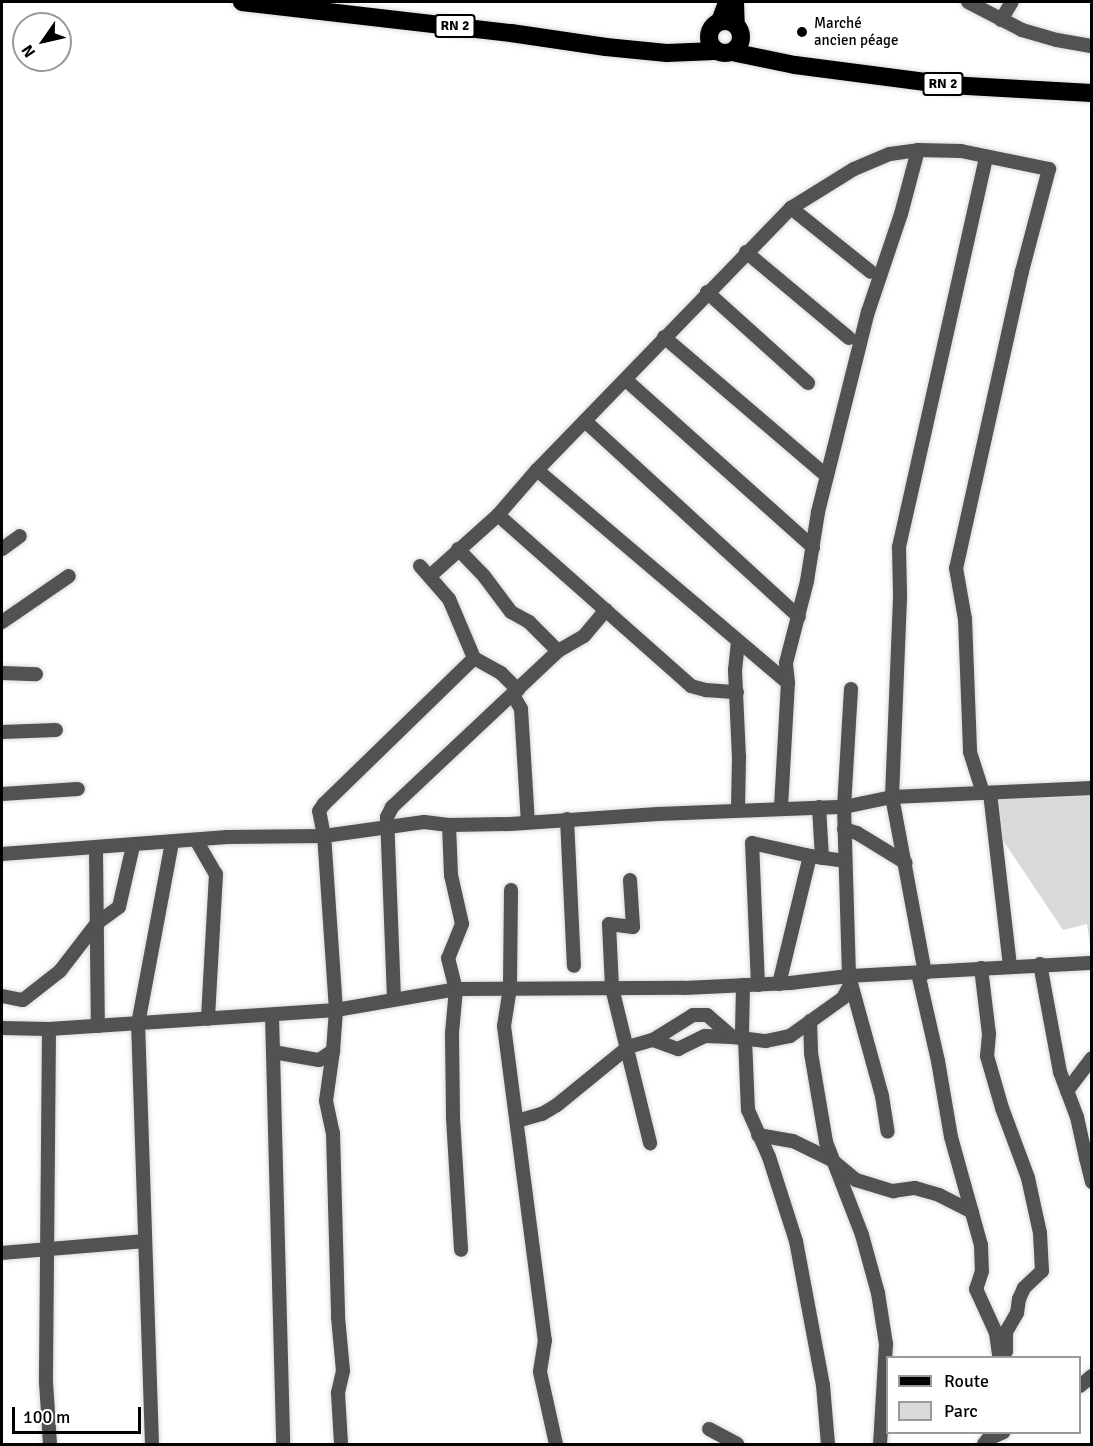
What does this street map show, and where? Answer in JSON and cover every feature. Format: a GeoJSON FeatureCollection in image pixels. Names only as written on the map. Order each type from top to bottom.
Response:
{"type":"FeatureCollection","features":[{"type":"Feature","properties":{"kind":"highway","name":"RN 2"},"geometry":{"type":"LineString","coordinates":[[242,2],[511,33],[578,44],[675,52],[725,39],[795,65],[949,85],[1092,93]]}},
{"type":"Feature","properties":{"kind":"main road"},"geometry":{"type":"LineString","coordinates":[[725,2],[725,39]]}},
{"type":"Feature","properties":{"kind":"main road"},"geometry":{"type":"LineString","coordinates":[[725,39],[736,2]]}},
{"type":"Feature","properties":{"kind":"street"},"geometry":{"type":"LineString","coordinates":[[968,2],[1001,20],[1038,35],[1092,46]]}},
{"type":"Feature","properties":{"kind":"street"},"geometry":{"type":"LineString","coordinates":[[1001,20],[1012,2]]}},
{"type":"Feature","properties":{"kind":"street"},"geometry":{"type":"LineString","coordinates":[[782,807],[788,683],[786,663],[799,617],[827,476],[868,312],[901,214],[918,150]]}},
{"type":"Feature","properties":{"kind":"street"},"geometry":{"type":"LineString","coordinates":[[528,822],[521,709],[515,692],[501,673],[474,658],[449,598],[425,571],[458,549],[498,515],[537,470],[626,380],[707,292],[791,208],[854,169],[890,154],[918,150],[961,151],[1049,169],[1022,271],[956,568],[965,619],[970,752],[986,793],[1010,967]]}},
{"type":"Feature","properties":{"kind":"street"},"geometry":{"type":"LineString","coordinates":[[986,157],[899,546],[900,594],[892,798],[906,863],[922,973],[951,1137],[981,1245],[982,1271],[976,1290],[996,1333],[1001,1356]]}},
{"type":"Feature","properties":{"kind":"street"},"geometry":{"type":"LineString","coordinates":[[791,208],[871,272]]}},
{"type":"Feature","properties":{"kind":"street"},"geometry":{"type":"LineString","coordinates":[[746,252],[849,338]]}},
{"type":"Feature","properties":{"kind":"street"},"geometry":{"type":"LineString","coordinates":[[707,292],[808,383]]}},
{"type":"Feature","properties":{"kind":"street"},"geometry":{"type":"LineString","coordinates":[[664,337],[827,476]]}},
{"type":"Feature","properties":{"kind":"street"},"geometry":{"type":"LineString","coordinates":[[626,380],[813,547]]}},
{"type":"Feature","properties":{"kind":"street"},"geometry":{"type":"LineString","coordinates":[[585,421],[799,617]]}},
{"type":"Feature","properties":{"kind":"street"},"geometry":{"type":"LineString","coordinates":[[537,470],[788,683]]}},
{"type":"Feature","properties":{"kind":"street"},"geometry":{"type":"LineString","coordinates":[[498,515],[691,686],[706,690],[737,692]]}},
{"type":"Feature","properties":{"kind":"street"},"geometry":{"type":"LineString","coordinates":[[2,549],[20,537]]}},
{"type":"Feature","properties":{"kind":"street"},"geometry":{"type":"LineString","coordinates":[[458,549],[484,576],[511,612],[529,622],[558,651]]}},
{"type":"Feature","properties":{"kind":"street"},"geometry":{"type":"LineString","coordinates":[[2,622],[69,576]]}},
{"type":"Feature","properties":{"kind":"street"},"geometry":{"type":"LineString","coordinates":[[394,998],[386,828],[387,817],[392,807],[558,651],[584,636],[606,610]]}},
{"type":"Feature","properties":{"kind":"street"},"geometry":{"type":"LineString","coordinates":[[738,642],[735,670],[738,810]]}},
{"type":"Feature","properties":{"kind":"street"},"geometry":{"type":"LineString","coordinates":[[341,1444],[338,1393],[343,1371],[338,1317],[333,1133],[326,1101],[336,1010],[324,836],[319,812],[324,804],[474,658]]}},
{"type":"Feature","properties":{"kind":"street"},"geometry":{"type":"LineString","coordinates":[[2,673],[36,674]]}},
{"type":"Feature","properties":{"kind":"street"},"geometry":{"type":"LineString","coordinates":[[851,689],[844,807],[850,979],[882,1096],[888,1132]]}},
{"type":"Feature","properties":{"kind":"street"},"geometry":{"type":"LineString","coordinates":[[2,732],[57,730]]}},
{"type":"Feature","properties":{"kind":"street"},"geometry":{"type":"LineString","coordinates":[[2,854],[196,840],[324,836],[424,822],[449,825],[782,807],[844,807],[892,798],[1092,788]]}},
{"type":"Feature","properties":{"kind":"street"},"geometry":{"type":"LineString","coordinates":[[2,794],[78,789]]}},
{"type":"Feature","properties":{"kind":"street"},"geometry":{"type":"LineString","coordinates":[[779,984],[816,857],[819,807]]}},
{"type":"Feature","properties":{"kind":"street"},"geometry":{"type":"LineString","coordinates":[[567,819],[574,966]]}},
{"type":"Feature","properties":{"kind":"street"},"geometry":{"type":"LineString","coordinates":[[449,825],[452,875],[462,924],[448,958],[456,989],[452,1033],[453,1118],[460,1250]]}},
{"type":"Feature","properties":{"kind":"street"},"geometry":{"type":"LineString","coordinates":[[844,829],[857,833],[906,863]]}},
{"type":"Feature","properties":{"kind":"street"},"geometry":{"type":"LineString","coordinates":[[196,840],[216,874],[208,1019]]}},
{"type":"Feature","properties":{"kind":"street"},"geometry":{"type":"LineString","coordinates":[[152,1444],[138,1024],[172,842]]}},
{"type":"Feature","properties":{"kind":"street"},"geometry":{"type":"LineString","coordinates":[[738,1038],[742,1033],[751,985],[752,843],[845,861]]}},
{"type":"Feature","properties":{"kind":"street"},"geometry":{"type":"LineString","coordinates":[[2,996],[23,1000],[60,971],[97,923],[119,907],[133,846]]}},
{"type":"Feature","properties":{"kind":"street"},"geometry":{"type":"LineString","coordinates":[[96,849],[98,1026]]}},
{"type":"Feature","properties":{"kind":"street"},"geometry":{"type":"LineString","coordinates":[[630,880],[633,927],[609,924],[612,988],[650,1143]]}},
{"type":"Feature","properties":{"kind":"street"},"geometry":{"type":"LineString","coordinates":[[511,891],[510,988],[504,1026],[545,1340],[540,1372],[556,1444]]}},
{"type":"Feature","properties":{"kind":"street"},"geometry":{"type":"LineString","coordinates":[[2,1028],[49,1029],[336,1010],[394,998],[456,989],[779,984],[1040,964],[1092,963]]}},
{"type":"Feature","properties":{"kind":"street"},"geometry":{"type":"LineString","coordinates":[[1040,964],[1060,1072],[1089,1157],[1092,1182]]}},
{"type":"Feature","properties":{"kind":"street"},"geometry":{"type":"LineString","coordinates":[[981,969],[989,1034],[987,1056],[1002,1108],[1028,1178],[1040,1233],[1042,1271],[1024,1288],[1019,1299],[1017,1313],[1006,1332],[1006,1351],[1002,1356]]}},
{"type":"Feature","properties":{"kind":"street"},"geometry":{"type":"LineString","coordinates":[[653,1040],[678,1049],[705,1036],[765,1041],[790,1036],[843,998],[850,979]]}},
{"type":"Feature","properties":{"kind":"street"},"geometry":{"type":"LineString","coordinates":[[517,1121],[542,1114],[557,1105],[628,1047],[653,1040],[672,1026],[701,1014],[707,1015],[738,1038],[748,1110],[769,1157],[796,1241],[824,1385],[828,1444]]}},
{"type":"Feature","properties":{"kind":"street"},"geometry":{"type":"LineString","coordinates":[[272,1015],[283,1444]]}},
{"type":"Feature","properties":{"kind":"street"},"geometry":{"type":"LineString","coordinates":[[810,1021],[811,1053],[826,1142],[862,1235],[878,1293],[886,1344],[880,1444]]}},
{"type":"Feature","properties":{"kind":"street"},"geometry":{"type":"LineString","coordinates":[[49,1029],[49,1251],[46,1382],[50,1444]]}},
{"type":"Feature","properties":{"kind":"street"},"geometry":{"type":"LineString","coordinates":[[273,1052],[319,1060],[333,1051]]}},
{"type":"Feature","properties":{"kind":"street"},"geometry":{"type":"LineString","coordinates":[[1067,1091],[1092,1058]]}},
{"type":"Feature","properties":{"kind":"street"},"geometry":{"type":"LineString","coordinates":[[758,1135],[793,1141],[832,1160],[856,1180],[893,1191],[915,1188],[939,1195],[972,1212]]}},
{"type":"Feature","properties":{"kind":"street"},"geometry":{"type":"LineString","coordinates":[[2,1253],[49,1251],[144,1241]]}},
{"type":"Feature","properties":{"kind":"street"},"geometry":{"type":"LineString","coordinates":[[710,1444],[709,1429],[737,1444]]}},
{"type":"Feature","properties":{"kind":"green space"},"geometry":{"type":"Polygon","coordinates":[[[1091,793],[1091,951],[1087,924],[1063,930],[998,833],[995,799],[1091,793]]]}},
{"type":"Feature","properties":{"kind":"place","name":"Marché ancien péage"},"geometry":{"type":"Point","coordinates":[802,32]}}]}
